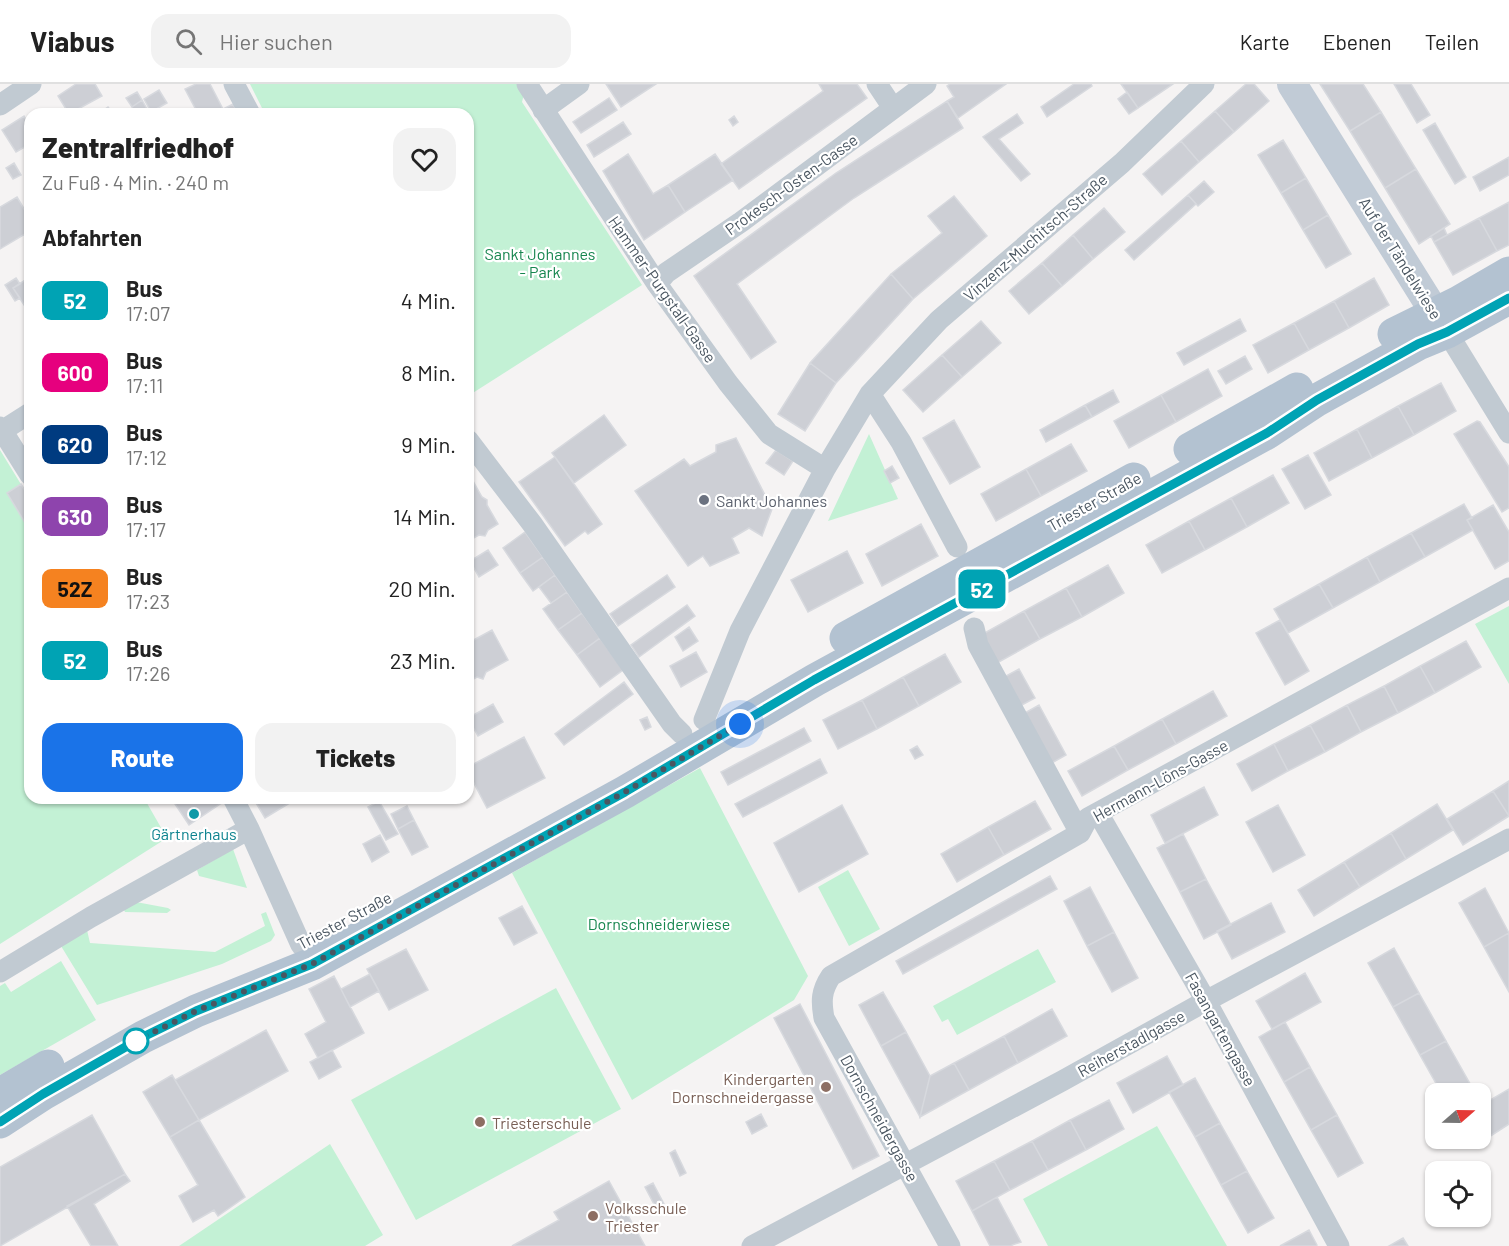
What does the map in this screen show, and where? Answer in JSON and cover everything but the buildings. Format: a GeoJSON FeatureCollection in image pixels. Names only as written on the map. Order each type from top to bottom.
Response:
{"type":"FeatureCollection","features":[{"type":"Feature","properties":{"kind":"main road","name":"Auf der Tändelwiese"},"geometry":{"type":"LineString","coordinates":[[1292,84],[1441,322]]}},
{"type":"Feature","properties":{"kind":"main road","name":"Triester Straße"},"geometry":{"type":"LineString","coordinates":[[0,1122],[43,1094],[143,1037],[196,1011],[312,964],[625,792],[814,680],[1267,433],[1309,404],[1418,344],[1459,302],[1509,273]]}},
{"type":"Feature","properties":{"kind":"main road","name":"Triester Straße"},"geometry":{"type":"LineString","coordinates":[[0,1094],[130,1019],[189,990],[301,945],[693,727],[859,630],[1441,322],[1509,298]]}},
{"type":"Feature","properties":{"kind":"street"},"geometry":{"type":"LineString","coordinates":[[0,105],[31,84]]}},
{"type":"Feature","properties":{"kind":"street"},"geometry":{"type":"LineString","coordinates":[[234,84],[247,108]]}},
{"type":"Feature","properties":{"kind":"street","name":"Hammer-Purgstall-Gasse"},"geometry":{"type":"LineString","coordinates":[[527,84],[657,285],[728,383],[769,434],[825,469]]}},
{"type":"Feature","properties":{"kind":"street"},"geometry":{"type":"LineString","coordinates":[[543,110],[579,84]]}},
{"type":"Feature","properties":{"kind":"street"},"geometry":{"type":"LineString","coordinates":[[877,84],[893,108]]}},
{"type":"Feature","properties":{"kind":"street","name":"Prokesch-Osten-Gasse"},"geometry":{"type":"LineString","coordinates":[[657,285],[666,273],[741,222],[926,84]]}},
{"type":"Feature","properties":{"kind":"street","name":"Vinzenz-Muchitsch-Straße"},"geometry":{"type":"LineString","coordinates":[[693,727],[740,631],[825,469],[870,394],[939,320],[1122,163],[1204,84]]}},
{"type":"Feature","properties":{"kind":"street","name":"Auf der Tändelwiese"},"geometry":{"type":"LineString","coordinates":[[1441,322],[1509,433]]}},
{"type":"Feature","properties":{"kind":"street"},"geometry":{"type":"LineString","coordinates":[[870,394],[901,442],[957,547]]}},
{"type":"Feature","properties":{"kind":"street"},"geometry":{"type":"LineString","coordinates":[[24,416],[1,429],[24,465]]}},
{"type":"Feature","properties":{"kind":"street"},"geometry":{"type":"LineString","coordinates":[[474,448],[533,525],[672,724],[693,727]]}},
{"type":"Feature","properties":{"kind":"street","name":"Hermann-Löns-Gasse"},"geometry":{"type":"LineString","coordinates":[[823,987],[831,976],[1080,832],[1088,818],[1509,588]]}},
{"type":"Feature","properties":{"kind":"street"},"geometry":{"type":"LineString","coordinates":[[974,628],[978,645],[1080,832]]}},
{"type":"Feature","properties":{"kind":"street"},"geometry":{"type":"LineString","coordinates":[[236,804],[301,945]]}},
{"type":"Feature","properties":{"kind":"street","name":"Fasangartengasse"},"geometry":{"type":"LineString","coordinates":[[1098,813],[1206,1001],[1339,1246]]}},
{"type":"Feature","properties":{"kind":"street"},"geometry":{"type":"LineString","coordinates":[[0,972],[91,917],[249,829]]}},
{"type":"Feature","properties":{"kind":"street","name":"Reiherstadlgasse"},"geometry":{"type":"LineString","coordinates":[[752,1246],[1509,839]]}},
{"type":"Feature","properties":{"kind":"street","name":"Dornschneidergasse"},"geometry":{"type":"LineString","coordinates":[[823,987],[821,999],[824,1018],[950,1246]]}},
{"type":"Feature","properties":{"kind":"green space","name":"Sankt Johannes - Park"},"geometry":{"type":"Polygon","coordinates":[[[250,84],[518,84],[524,94],[522,102],[642,285],[474,392],[474,108],[262,108],[250,84]]]}},
{"type":"Feature","properties":{"kind":"green space"},"geometry":{"type":"Polygon","coordinates":[[[869,434],[898,499],[828,521],[869,434]]]}},
{"type":"Feature","properties":{"kind":"green space"},"geometry":{"type":"Polygon","coordinates":[[[0,450],[24,489],[24,804],[147,804],[167,838],[0,944],[0,450]]]}},
{"type":"Feature","properties":{"kind":"green space"},"geometry":{"type":"Polygon","coordinates":[[[1509,606],[1509,684],[1475,624],[1509,606]]]}},
{"type":"Feature","properties":{"kind":"green space","name":"Dornschneiderwiese"},"geometry":{"type":"Polygon","coordinates":[[[700,768],[808,976],[794,1000],[632,1100],[512,873],[700,768]]]}},
{"type":"Feature","properties":{"kind":"green space"},"geometry":{"type":"Polygon","coordinates":[[[233,849],[247,888],[199,876],[197,870],[233,849]]]}},
{"type":"Feature","properties":{"kind":"green space"},"geometry":{"type":"Polygon","coordinates":[[[848,870],[880,929],[849,946],[818,887],[848,870]]]}},
{"type":"Feature","properties":{"kind":"green space"},"geometry":{"type":"Polygon","coordinates":[[[136,902],[171,910],[167,913],[125,912],[123,908],[136,902]]]}},
{"type":"Feature","properties":{"kind":"green space"},"geometry":{"type":"Polygon","coordinates":[[[266,912],[275,935],[271,941],[222,964],[97,1005],[61,946],[87,930],[90,943],[215,952],[265,926],[261,914],[266,912]]]}},
{"type":"Feature","properties":{"kind":"green space"},"geometry":{"type":"Polygon","coordinates":[[[1038,949],[1056,982],[957,1035],[948,1019],[942,1022],[933,1006],[1038,949]]]}},
{"type":"Feature","properties":{"kind":"green space"},"geometry":{"type":"Polygon","coordinates":[[[61,961],[96,1020],[0,1075],[0,986],[5,983],[11,992],[61,961]]]}},
{"type":"Feature","properties":{"kind":"green space"},"geometry":{"type":"Polygon","coordinates":[[[556,988],[621,1109],[416,1220],[351,1100],[556,988]]]}},
{"type":"Feature","properties":{"kind":"green space"},"geometry":{"type":"Polygon","coordinates":[[[1157,1126],[1227,1246],[1048,1246],[1023,1199],[1157,1126]]]}},
{"type":"Feature","properties":{"kind":"green space"},"geometry":{"type":"Polygon","coordinates":[[[330,1144],[383,1235],[365,1246],[179,1246],[330,1144]]]}},
{"type":"Feature","properties":{"kind":"bus line","name":"52"},"geometry":{"type":"LineString","coordinates":[[0,1122],[43,1094],[143,1037],[196,1011],[312,964],[625,792],[814,680],[1267,433],[1309,404],[1418,344],[1447,332],[1509,298]]}},
{"type":"Feature","properties":{"kind":"place","name":"Sankt Johannes"},"geometry":{"type":"Point","coordinates":[704,500]}},
{"type":"Feature","properties":{"kind":"place","name":"Gärtnerhaus"},"geometry":{"type":"Point","coordinates":[194,814]}},
{"type":"Feature","properties":{"kind":"place","name":"Kindergarten Dornschneidergasse"},"geometry":{"type":"Point","coordinates":[826,1087]}},
{"type":"Feature","properties":{"kind":"place","name":"Triesterschule"},"geometry":{"type":"Point","coordinates":[480,1122]}},
{"type":"Feature","properties":{"kind":"place","name":"Volksschule Triester"},"geometry":{"type":"Point","coordinates":[593,1216]}},
{"type":"Feature","properties":{"kind":"route"},"geometry":{"type":"LineString","coordinates":[[136,1041],[196,1011],[312,964],[625,792],[740,724]]}}]}
